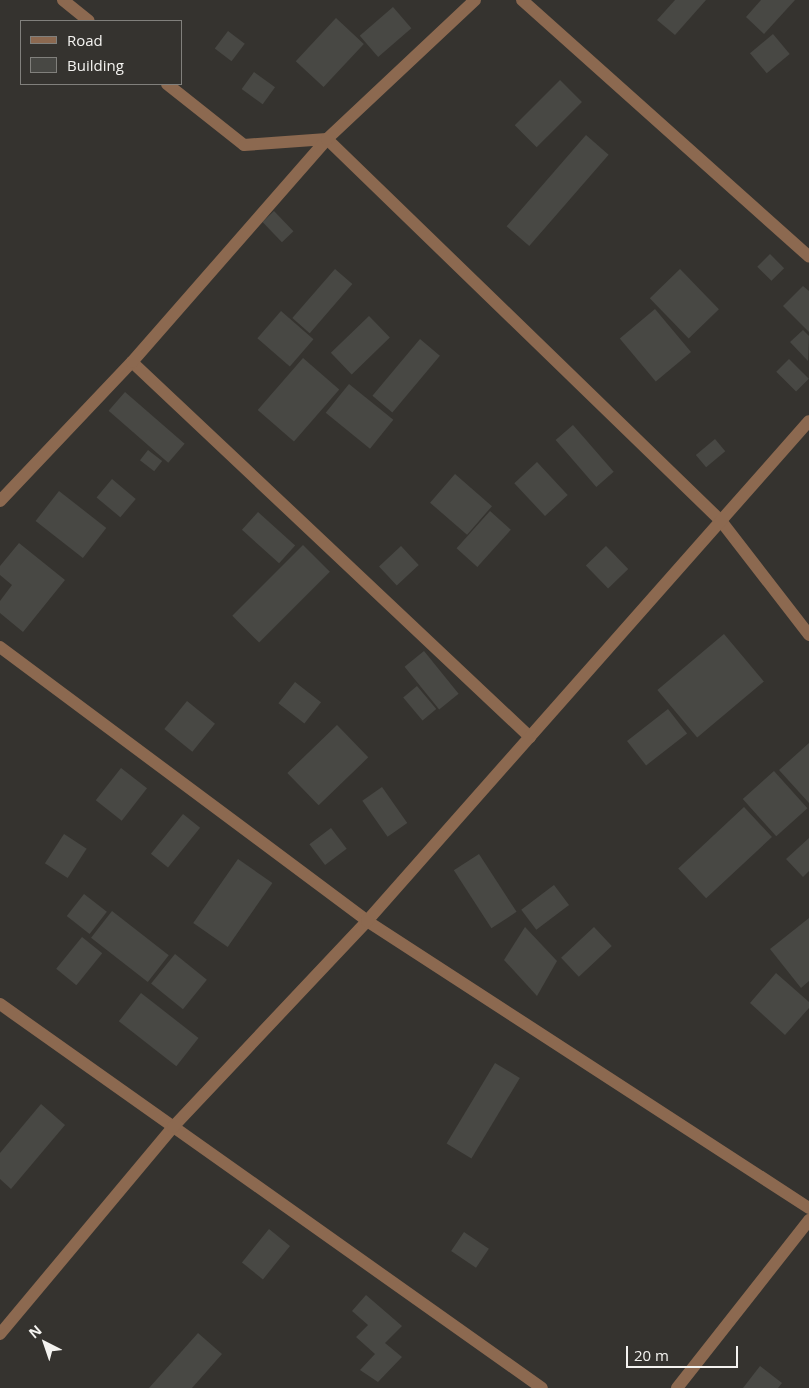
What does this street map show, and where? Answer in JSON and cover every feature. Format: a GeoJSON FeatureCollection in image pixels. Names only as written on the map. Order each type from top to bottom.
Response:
{"type":"FeatureCollection","features":[{"type":"Feature","properties":{"kind":"street"},"geometry":{"type":"LineString","coordinates":[[63,0],[88,20]]}},
{"type":"Feature","properties":{"kind":"street"},"geometry":{"type":"LineString","coordinates":[[0,501],[132,362],[327,139],[475,0]]}},
{"type":"Feature","properties":{"kind":"street"},"geometry":{"type":"LineString","coordinates":[[522,0],[809,257]]}},
{"type":"Feature","properties":{"kind":"street"},"geometry":{"type":"LineString","coordinates":[[168,85],[244,145],[327,139],[720,521],[809,635]]}},
{"type":"Feature","properties":{"kind":"street"},"geometry":{"type":"LineString","coordinates":[[132,362],[530,737]]}},
{"type":"Feature","properties":{"kind":"street"},"geometry":{"type":"LineString","coordinates":[[0,1334],[174,1127],[367,921],[809,421]]}},
{"type":"Feature","properties":{"kind":"street"},"geometry":{"type":"LineString","coordinates":[[0,647],[367,921],[809,1208]]}},
{"type":"Feature","properties":{"kind":"street"},"geometry":{"type":"LineString","coordinates":[[0,1004],[542,1388]]}},
{"type":"Feature","properties":{"kind":"street"},"geometry":{"type":"LineString","coordinates":[[677,1388],[809,1220]]}},
{"type":"Feature","properties":{"kind":"building"},"geometry":{"type":"Polygon","coordinates":[[[675,0],[706,0],[675,35],[657,20],[675,0]]]}},
{"type":"Feature","properties":{"kind":"building"},"geometry":{"type":"Polygon","coordinates":[[[761,0],[795,0],[764,34],[746,17],[761,0]]]}},
{"type":"Feature","properties":{"kind":"building"},"geometry":{"type":"Polygon","coordinates":[[[393,7],[411,28],[378,57],[360,36],[393,7]]]}},
{"type":"Feature","properties":{"kind":"building"},"geometry":{"type":"Polygon","coordinates":[[[336,18],[364,44],[324,87],[296,61],[336,18]]]}},
{"type":"Feature","properties":{"kind":"building"},"geometry":{"type":"Polygon","coordinates":[[[228,31],[245,44],[232,61],[215,49],[228,31]]]}},
{"type":"Feature","properties":{"kind":"building"},"geometry":{"type":"Polygon","coordinates":[[[773,34],[790,54],[767,73],[750,53],[773,34]]]}},
{"type":"Feature","properties":{"kind":"building"},"geometry":{"type":"Polygon","coordinates":[[[254,72],[275,87],[263,104],[242,89],[254,72]]]}},
{"type":"Feature","properties":{"kind":"building"},"geometry":{"type":"Polygon","coordinates":[[[560,80],[582,102],[537,147],[515,125],[560,80]]]}},
{"type":"Feature","properties":{"kind":"building"},"geometry":{"type":"Polygon","coordinates":[[[586,135],[609,155],[529,246],[507,226],[586,135]]]}},
{"type":"Feature","properties":{"kind":"building"},"geometry":{"type":"Polygon","coordinates":[[[274,211],[293,231],[282,242],[262,222],[274,211]]]}},
{"type":"Feature","properties":{"kind":"building"},"geometry":{"type":"Polygon","coordinates":[[[770,254],[784,268],[771,281],[757,267],[770,254]]]}},
{"type":"Feature","properties":{"kind":"building"},"geometry":{"type":"Polygon","coordinates":[[[335,269],[352,284],[310,333],[292,318],[335,269]]]}},
{"type":"Feature","properties":{"kind":"building"},"geometry":{"type":"Polygon","coordinates":[[[680,269],[719,309],[689,338],[650,298],[680,269]]]}},
{"type":"Feature","properties":{"kind":"building"},"geometry":{"type":"Polygon","coordinates":[[[803,286],[809,291],[809,332],[783,306],[803,286]]]}},
{"type":"Feature","properties":{"kind":"building"},"geometry":{"type":"Polygon","coordinates":[[[655,309],[691,352],[656,381],[620,339],[655,309]]]}},
{"type":"Feature","properties":{"kind":"building"},"geometry":{"type":"Polygon","coordinates":[[[281,311],[313,339],[290,366],[257,338],[281,311]]]}},
{"type":"Feature","properties":{"kind":"building"},"geometry":{"type":"Polygon","coordinates":[[[369,316],[390,338],[352,374],[331,353],[369,316]]]}},
{"type":"Feature","properties":{"kind":"building"},"geometry":{"type":"Polygon","coordinates":[[[803,330],[809,336],[808,361],[790,342],[803,330]]]}},
{"type":"Feature","properties":{"kind":"building"},"geometry":{"type":"Polygon","coordinates":[[[420,339],[440,356],[392,412],[372,396],[420,339]]]}},
{"type":"Feature","properties":{"kind":"building"},"geometry":{"type":"Polygon","coordinates":[[[303,358],[339,389],[294,442],[258,410],[303,358]]]}},
{"type":"Feature","properties":{"kind":"building"},"geometry":{"type":"Polygon","coordinates":[[[789,359],[809,379],[796,392],[776,372],[789,359]]]}},
{"type":"Feature","properties":{"kind":"building"},"geometry":{"type":"Polygon","coordinates":[[[349,384],[393,420],[370,449],[326,413],[349,384]]]}},
{"type":"Feature","properties":{"kind":"building"},"geometry":{"type":"Polygon","coordinates":[[[125,392],[185,444],[168,463],[109,411],[125,392]]]}},
{"type":"Feature","properties":{"kind":"building"},"geometry":{"type":"Polygon","coordinates":[[[573,425],[614,472],[596,487],[556,440],[573,425]]]}},
{"type":"Feature","properties":{"kind":"building"},"geometry":{"type":"Polygon","coordinates":[[[715,439],[725,451],[706,467],[696,455],[715,439]]]}},
{"type":"Feature","properties":{"kind":"building"},"geometry":{"type":"Polygon","coordinates":[[[148,450],[162,461],[154,471],[140,460],[148,450]]]}},
{"type":"Feature","properties":{"kind":"building"},"geometry":{"type":"Polygon","coordinates":[[[537,462],[568,495],[545,516],[514,483],[537,462]]]}},
{"type":"Feature","properties":{"kind":"building"},"geometry":{"type":"Polygon","coordinates":[[[455,474],[492,506],[467,535],[430,503],[455,474]]]}},
{"type":"Feature","properties":{"kind":"building"},"geometry":{"type":"Polygon","coordinates":[[[112,479],[136,499],[120,517],[97,497],[112,479]]]}},
{"type":"Feature","properties":{"kind":"building"},"geometry":{"type":"Polygon","coordinates":[[[59,491],[106,528],[83,558],[36,521],[59,491]]]}},
{"type":"Feature","properties":{"kind":"building"},"geometry":{"type":"Polygon","coordinates":[[[490,511],[511,530],[477,567],[457,548],[490,511]]]}},
{"type":"Feature","properties":{"kind":"building"},"geometry":{"type":"Polygon","coordinates":[[[258,512],[295,545],[279,563],[242,530],[258,512]]]}},
{"type":"Feature","properties":{"kind":"building"},"geometry":{"type":"Polygon","coordinates":[[[19,543],[65,580],[23,632],[0,613],[0,601],[12,585],[0,575],[0,566],[19,543]]]}},
{"type":"Feature","properties":{"kind":"building"},"geometry":{"type":"Polygon","coordinates":[[[303,545],[330,572],[259,643],[232,616],[303,545]]]}},
{"type":"Feature","properties":{"kind":"building"},"geometry":{"type":"Polygon","coordinates":[[[401,546],[419,565],[397,585],[379,566],[401,546]]]}},
{"type":"Feature","properties":{"kind":"building"},"geometry":{"type":"Polygon","coordinates":[[[606,546],[628,569],[608,588],[586,565],[606,546]]]}},
{"type":"Feature","properties":{"kind":"building"},"geometry":{"type":"Polygon","coordinates":[[[724,634],[764,681],[697,737],[657,690],[724,634]]]}},
{"type":"Feature","properties":{"kind":"building"},"geometry":{"type":"Polygon","coordinates":[[[424,651],[459,694],[439,709],[405,667],[424,651]]]}},
{"type":"Feature","properties":{"kind":"building"},"geometry":{"type":"Polygon","coordinates":[[[295,682],[321,702],[304,724],[278,703],[295,682]]]}},
{"type":"Feature","properties":{"kind":"building"},"geometry":{"type":"Polygon","coordinates":[[[417,686],[436,709],[422,721],[403,698],[417,686]]]}},
{"type":"Feature","properties":{"kind":"building"},"geometry":{"type":"Polygon","coordinates":[[[187,701],[215,724],[192,752],[164,729],[187,701]]]}},
{"type":"Feature","properties":{"kind":"building"},"geometry":{"type":"Polygon","coordinates":[[[668,709],[687,733],[646,765],[627,741],[668,709]]]}},
{"type":"Feature","properties":{"kind":"building"},"geometry":{"type":"Polygon","coordinates":[[[337,725],[368,757],[319,805],[287,773],[337,725]]]}},
{"type":"Feature","properties":{"kind":"building"},"geometry":{"type":"Polygon","coordinates":[[[809,743],[809,803],[779,770],[809,743]]]}},
{"type":"Feature","properties":{"kind":"building"},"geometry":{"type":"Polygon","coordinates":[[[121,768],[147,788],[122,821],[96,800],[121,768]]]}},
{"type":"Feature","properties":{"kind":"building"},"geometry":{"type":"Polygon","coordinates":[[[774,771],[807,808],[776,836],[743,799],[774,771]]]}},
{"type":"Feature","properties":{"kind":"building"},"geometry":{"type":"Polygon","coordinates":[[[382,787],[407,823],[388,837],[362,801],[382,787]]]}},
{"type":"Feature","properties":{"kind":"building"},"geometry":{"type":"Polygon","coordinates":[[[744,807],[772,837],[706,898],[678,868],[744,807]]]}},
{"type":"Feature","properties":{"kind":"building"},"geometry":{"type":"Polygon","coordinates":[[[183,814],[200,828],[168,867],[151,854],[183,814]]]}},
{"type":"Feature","properties":{"kind":"building"},"geometry":{"type":"Polygon","coordinates":[[[331,828],[347,849],[325,865],[309,844],[331,828]]]}},
{"type":"Feature","properties":{"kind":"building"},"geometry":{"type":"Polygon","coordinates":[[[64,834],[87,849],[68,878],[45,863],[64,834]]]}},
{"type":"Feature","properties":{"kind":"building"},"geometry":{"type":"Polygon","coordinates":[[[809,838],[809,871],[803,877],[786,859],[809,838]]]}},
{"type":"Feature","properties":{"kind":"building"},"geometry":{"type":"Polygon","coordinates":[[[479,854],[517,912],[491,928],[454,870],[479,854]]]}},
{"type":"Feature","properties":{"kind":"building"},"geometry":{"type":"Polygon","coordinates":[[[238,859],[272,883],[228,947],[193,923],[238,859]]]}},
{"type":"Feature","properties":{"kind":"building"},"geometry":{"type":"Polygon","coordinates":[[[554,885],[569,905],[536,930],[521,910],[554,885]]]}},
{"type":"Feature","properties":{"kind":"building"},"geometry":{"type":"Polygon","coordinates":[[[84,894],[107,912],[90,934],[67,916],[84,894]]]}},
{"type":"Feature","properties":{"kind":"building"},"geometry":{"type":"Polygon","coordinates":[[[112,911],[169,955],[148,982],[91,938],[112,911]]]}},
{"type":"Feature","properties":{"kind":"building"},"geometry":{"type":"Polygon","coordinates":[[[809,918],[809,981],[801,988],[770,949],[809,918]]]}},
{"type":"Feature","properties":{"kind":"building"},"geometry":{"type":"Polygon","coordinates":[[[525,927],[557,961],[537,996],[504,960],[525,927]]]}},
{"type":"Feature","properties":{"kind":"building"},"geometry":{"type":"Polygon","coordinates":[[[594,927],[612,946],[579,977],[561,958],[594,927]]]}},
{"type":"Feature","properties":{"kind":"building"},"geometry":{"type":"Polygon","coordinates":[[[82,937],[102,953],[76,985],[56,969],[82,937]]]}},
{"type":"Feature","properties":{"kind":"building"},"geometry":{"type":"Polygon","coordinates":[[[175,954],[207,980],[183,1009],[151,984],[175,954]]]}},
{"type":"Feature","properties":{"kind":"building"},"geometry":{"type":"Polygon","coordinates":[[[776,973],[809,1002],[809,1008],[785,1035],[750,1003],[776,973]]]}},
{"type":"Feature","properties":{"kind":"building"},"geometry":{"type":"Polygon","coordinates":[[[141,993],[199,1038],[176,1066],[119,1021],[141,993]]]}},
{"type":"Feature","properties":{"kind":"building"},"geometry":{"type":"Polygon","coordinates":[[[495,1063],[520,1078],[471,1159],[447,1144],[495,1063]]]}},
{"type":"Feature","properties":{"kind":"building"},"geometry":{"type":"Polygon","coordinates":[[[41,1104],[65,1125],[11,1189],[0,1179],[0,1153],[41,1104]]]}},
{"type":"Feature","properties":{"kind":"building"},"geometry":{"type":"Polygon","coordinates":[[[269,1229],[290,1246],[263,1279],[242,1262],[269,1229]]]}},
{"type":"Feature","properties":{"kind":"building"},"geometry":{"type":"Polygon","coordinates":[[[464,1232],[489,1249],[476,1268],[451,1251],[464,1232]]]}},
{"type":"Feature","properties":{"kind":"building"},"geometry":{"type":"Polygon","coordinates":[[[366,1295],[402,1326],[385,1343],[402,1357],[378,1382],[360,1370],[375,1354],[356,1337],[368,1325],[352,1311],[366,1295]]]}},
{"type":"Feature","properties":{"kind":"building"},"geometry":{"type":"Polygon","coordinates":[[[198,1333],[222,1354],[192,1388],[149,1388],[198,1333]]]}},
{"type":"Feature","properties":{"kind":"building"},"geometry":{"type":"Polygon","coordinates":[[[760,1366],[782,1383],[778,1388],[743,1388],[760,1366]]]}}]}
